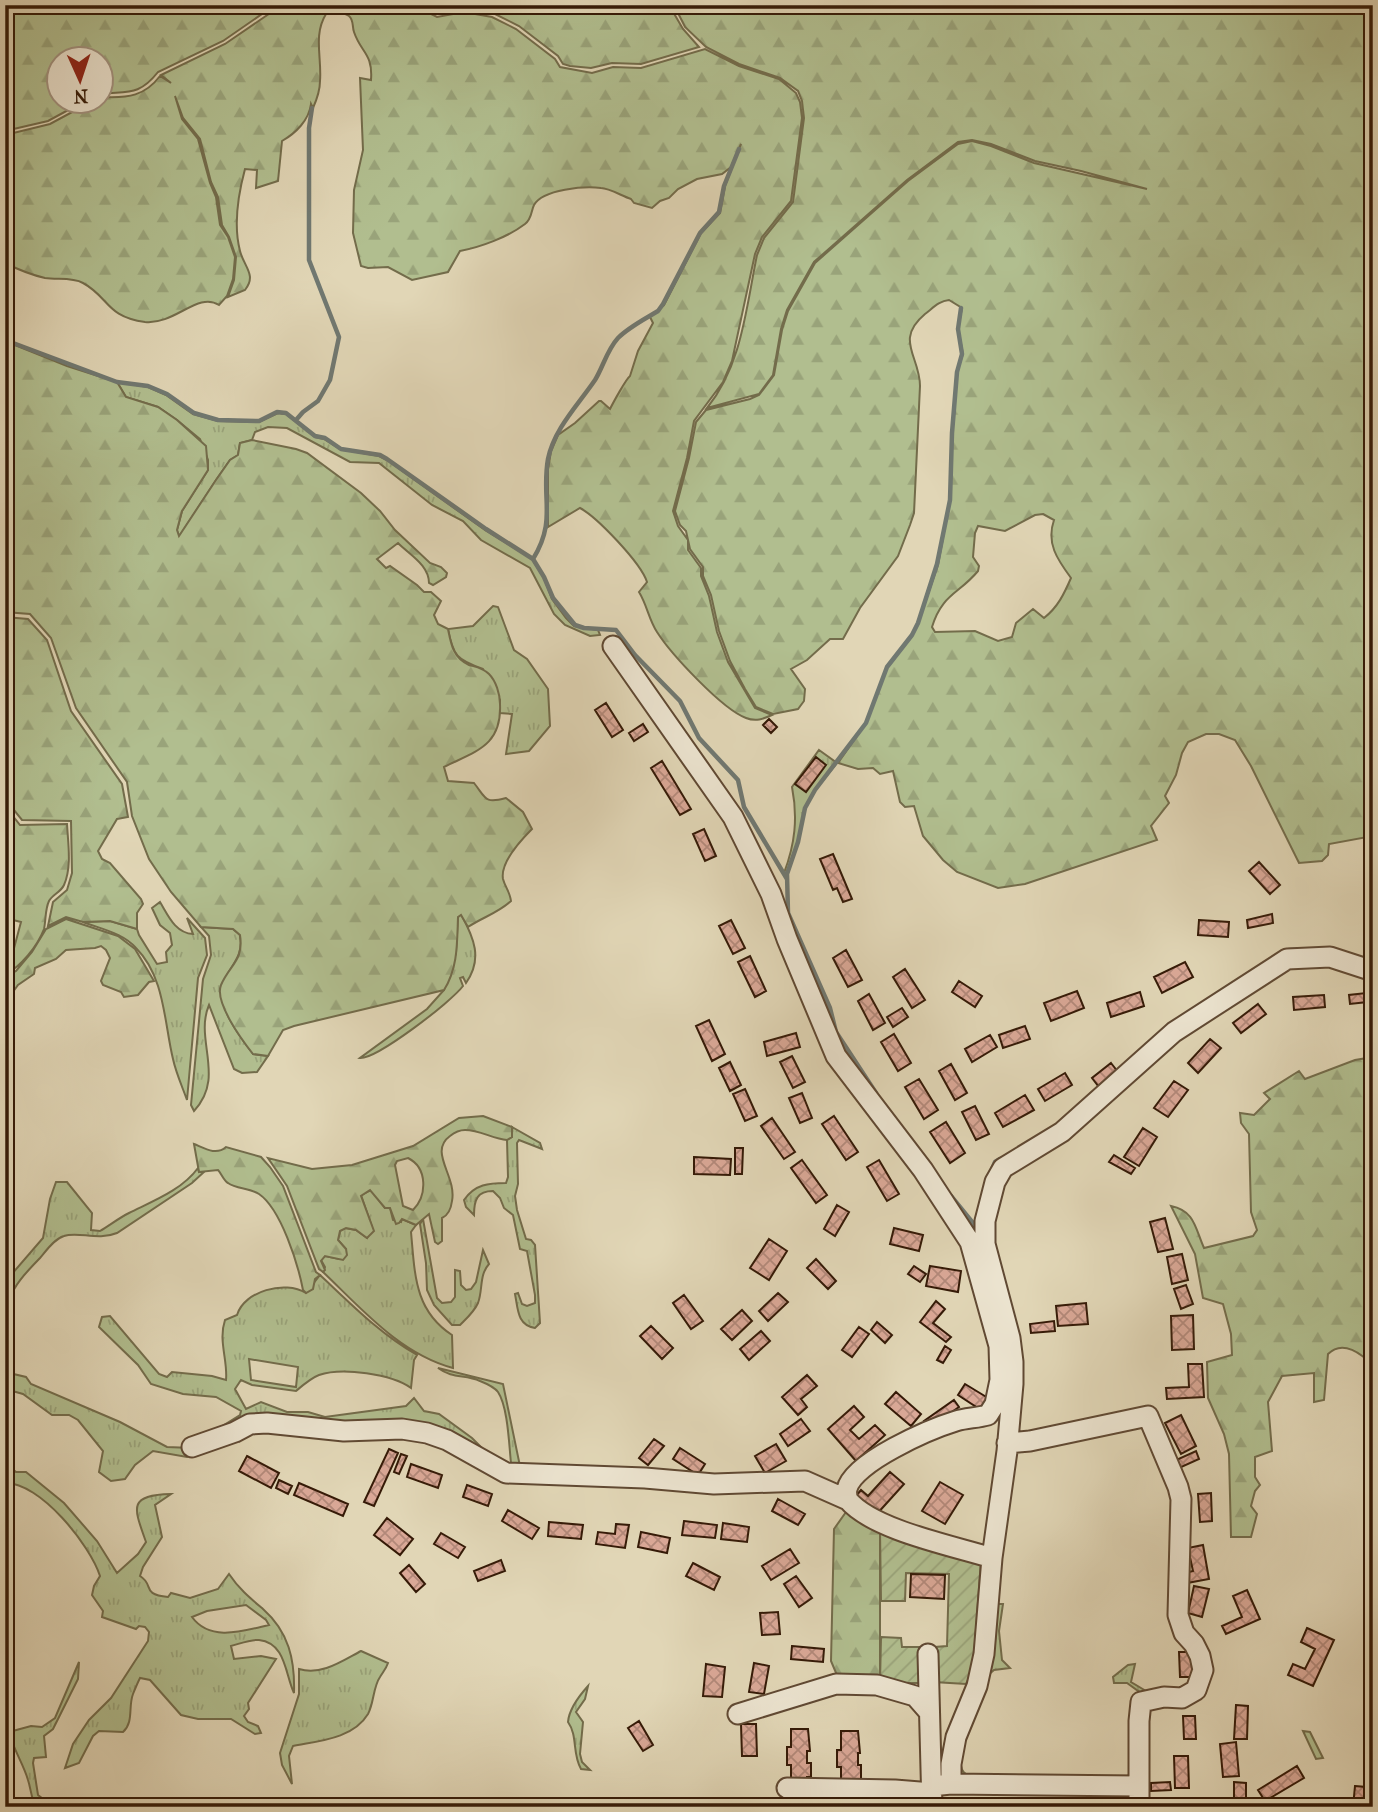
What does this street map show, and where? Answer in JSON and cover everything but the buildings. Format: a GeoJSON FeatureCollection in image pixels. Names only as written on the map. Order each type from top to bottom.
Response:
{"type":"FeatureCollection","features":[{"type":"Feature","properties":{"kind":"street"},"geometry":{"type":"LineString","coordinates":[[613,646],[733,817],[771,894],[836,1056],[923,1170],[970,1242],[988,1302],[999,1346],[1000,1380],[995,1404],[988,1415],[957,1420],[914,1438],[864,1466],[847,1489],[848,1500]]}},
{"type":"Feature","properties":{"kind":"street"},"geometry":{"type":"LineString","coordinates":[[936,1792],[951,1764],[956,1737],[977,1686],[984,1654],[992,1558],[1007,1443],[1013,1362],[1001,1298],[985,1244],[985,1221],[995,1182],[1003,1168],[1062,1132],[1174,1032],[1287,959],[1330,957],[1373,971]]}},
{"type":"Feature","properties":{"kind":"street"},"geometry":{"type":"LineString","coordinates":[[1007,1443],[1030,1441],[1148,1416],[1178,1487],[1181,1508],[1178,1615],[1184,1633],[1200,1656],[1203,1670],[1196,1690],[1182,1698],[1164,1697],[1141,1702],[1139,1807]]}},
{"type":"Feature","properties":{"kind":"street"},"geometry":{"type":"LineString","coordinates":[[192,1447],[250,1424],[267,1423],[344,1431],[401,1429],[427,1433],[447,1440],[506,1473],[645,1478],[714,1484],[805,1481],[848,1500],[864,1516],[992,1558]]}},
{"type":"Feature","properties":{"kind":"street"},"geometry":{"type":"LineString","coordinates":[[928,1654],[929,1712],[936,1792]]}},
{"type":"Feature","properties":{"kind":"street"},"geometry":{"type":"LineString","coordinates":[[738,1714],[836,1684],[877,1685],[915,1696],[929,1712]]}},
{"type":"Feature","properties":{"kind":"street"},"geometry":{"type":"LineString","coordinates":[[788,1788],[895,1798],[936,1792],[1138,1786]]}},
{"type":"Feature","properties":{"kind":"green space"},"geometry":{"type":"Polygon","coordinates":[[[5,5],[275,5],[223,41],[158,72],[145,85],[133,91],[116,93],[116,46],[46,46],[46,116],[57,116],[48,121],[5,131],[5,5]]]}},
{"type":"Feature","properties":{"kind":"green space"},"geometry":{"type":"Polygon","coordinates":[[[282,5],[413,5],[437,17],[464,12],[492,17],[516,29],[555,59],[560,67],[592,73],[613,67],[641,68],[705,49],[739,66],[779,79],[796,93],[802,118],[791,201],[762,237],[755,254],[732,361],[723,382],[694,421],[673,511],[678,526],[688,540],[688,550],[701,568],[717,632],[728,662],[755,708],[772,715],[753,720],[736,713],[685,667],[652,623],[639,592],[647,582],[643,574],[618,541],[588,513],[580,508],[548,527],[548,469],[551,451],[558,435],[599,401],[610,409],[630,376],[638,351],[653,323],[650,317],[664,305],[701,233],[720,213],[725,186],[741,144],[731,167],[722,174],[697,179],[652,208],[634,203],[631,199],[604,188],[565,190],[546,195],[539,200],[534,205],[529,220],[518,229],[494,241],[460,251],[448,272],[412,280],[388,267],[361,266],[353,233],[354,190],[363,150],[360,78],[371,80],[371,71],[368,58],[354,32],[351,18],[340,13],[329,13],[326,14],[320,30],[318,95],[301,126],[282,141],[278,181],[256,188],[257,170],[245,169],[238,199],[237,220],[240,251],[250,275],[245,290],[228,297],[234,280],[236,257],[229,237],[222,225],[218,197],[211,182],[200,139],[183,118],[175,96],[182,119],[198,139],[210,183],[216,197],[220,225],[228,237],[235,257],[233,279],[227,296],[219,305],[203,302],[166,319],[145,322],[123,316],[92,288],[79,281],[45,278],[5,263],[5,135],[50,124],[65,116],[116,116],[116,97],[142,92],[160,76],[171,83],[161,75],[225,44],[282,5]]]}},
{"type":"Feature","properties":{"kind":"green space"},"geometry":{"type":"Polygon","coordinates":[[[421,5],[669,5],[683,29],[699,47],[641,64],[612,63],[591,68],[570,66],[563,64],[558,56],[519,26],[493,13],[464,8],[438,13],[421,5]]]}},
{"type":"Feature","properties":{"kind":"green space"},"geometry":{"type":"Polygon","coordinates":[[[674,5],[1185,5],[1188,8],[1187,5],[1373,5],[1373,836],[1329,844],[1328,855],[1322,861],[1299,863],[1251,766],[1235,740],[1219,734],[1206,734],[1188,742],[1182,753],[1176,775],[1165,796],[1169,803],[1151,826],[1157,840],[1025,884],[998,888],[957,872],[943,860],[923,836],[914,806],[905,807],[900,802],[893,771],[880,774],[873,768],[858,769],[838,763],[866,723],[887,668],[912,636],[938,565],[950,500],[957,372],[963,354],[958,329],[962,308],[949,300],[939,303],[925,314],[911,332],[911,348],[920,386],[914,513],[898,556],[860,608],[843,639],[830,639],[807,660],[791,669],[805,689],[804,701],[798,709],[773,714],[756,707],[730,661],[703,576],[703,567],[690,549],[686,531],[680,525],[675,511],[696,422],[706,410],[759,395],[774,375],[788,311],[815,263],[908,181],[958,144],[972,141],[1034,163],[1147,189],[1035,161],[991,144],[972,140],[958,142],[907,180],[814,262],[787,310],[781,329],[773,375],[759,394],[707,408],[719,391],[735,355],[746,315],[757,255],[764,238],[793,202],[804,118],[798,91],[780,78],[739,64],[706,47],[685,27],[674,5]],[[1043,514],[1035,515],[1005,531],[978,526],[973,557],[979,566],[978,571],[941,608],[932,627],[935,632],[975,631],[998,641],[1012,637],[1016,623],[1033,609],[1044,618],[1049,614],[1071,578],[1057,557],[1052,543],[1054,520],[1043,514]]]}},
{"type":"Feature","properties":{"kind":"green space"},"geometry":{"type":"Polygon","coordinates":[[[5,341],[67,366],[117,382],[126,397],[158,407],[206,446],[208,470],[182,511],[177,530],[179,536],[230,460],[238,455],[240,443],[252,440],[307,453],[361,493],[430,563],[441,567],[447,573],[446,577],[433,585],[429,583],[426,571],[398,543],[377,559],[386,568],[390,566],[424,592],[431,592],[441,601],[434,615],[438,624],[448,629],[456,654],[469,665],[487,672],[497,688],[500,704],[497,729],[485,745],[444,767],[448,781],[474,783],[489,800],[506,798],[523,812],[532,829],[512,852],[503,872],[511,901],[468,927],[461,915],[458,917],[454,964],[444,990],[283,1030],[268,1056],[253,1054],[242,1040],[225,1011],[220,992],[221,985],[238,957],[240,935],[233,929],[201,927],[171,892],[149,859],[132,816],[127,782],[76,708],[51,638],[30,614],[5,612],[5,341]]]}},
{"type":"Feature","properties":{"kind":"green space"},"geometry":{"type":"Polygon","coordinates":[[[117,382],[148,387],[166,395],[193,414],[218,421],[259,422],[278,413],[286,414],[315,437],[340,449],[387,460],[485,530],[532,559],[544,578],[552,599],[566,618],[574,626],[598,630],[600,635],[590,636],[565,625],[554,614],[530,568],[481,540],[463,521],[432,505],[379,463],[350,462],[287,428],[268,427],[255,432],[252,440],[240,443],[238,455],[230,460],[179,537],[177,530],[182,511],[208,470],[208,460],[200,439],[158,407],[126,397],[117,382]]]}},
{"type":"Feature","properties":{"kind":"green space"},"geometry":{"type":"Polygon","coordinates":[[[493,606],[498,607],[514,650],[527,659],[548,689],[550,726],[529,751],[506,754],[512,714],[500,713],[500,700],[483,669],[462,660],[454,651],[450,638],[448,629],[473,626],[493,606]]]}},
{"type":"Feature","properties":{"kind":"green space"},"geometry":{"type":"Polygon","coordinates":[[[5,617],[28,619],[47,640],[71,711],[122,784],[128,817],[117,819],[98,851],[102,859],[110,863],[141,899],[143,904],[137,913],[137,929],[110,921],[83,922],[66,917],[48,926],[53,902],[67,890],[72,873],[71,821],[22,820],[5,799],[5,617]]]}},
{"type":"Feature","properties":{"kind":"green space"},"geometry":{"type":"Polygon","coordinates":[[[819,750],[837,763],[815,790],[805,808],[798,842],[786,875],[784,873],[794,831],[792,787],[819,750]]]}},
{"type":"Feature","properties":{"kind":"green space"},"geometry":{"type":"Polygon","coordinates":[[[5,806],[20,825],[67,824],[69,855],[63,887],[49,901],[41,936],[23,961],[5,975],[5,952],[13,952],[21,922],[5,918],[5,806]]]}},
{"type":"Feature","properties":{"kind":"green space"},"geometry":{"type":"Polygon","coordinates":[[[160,902],[177,927],[193,934],[187,918],[205,938],[207,955],[198,978],[187,1100],[174,1064],[158,986],[146,960],[125,939],[83,922],[110,921],[137,929],[157,964],[167,962],[166,952],[172,945],[170,933],[160,925],[152,908],[160,902]]]}},
{"type":"Feature","properties":{"kind":"green space"},"geometry":{"type":"Polygon","coordinates":[[[461,914],[475,948],[474,965],[466,983],[463,977],[460,978],[463,986],[430,1016],[382,1049],[360,1058],[427,1009],[444,990],[456,953],[458,917],[461,914]]]}},
{"type":"Feature","properties":{"kind":"green space"},"geometry":{"type":"Polygon","coordinates":[[[66,919],[118,936],[135,949],[154,981],[149,982],[138,995],[124,997],[121,992],[103,985],[101,981],[110,958],[106,950],[101,946],[66,950],[56,959],[35,968],[34,974],[18,985],[5,1003],[5,977],[16,971],[46,929],[66,919]]]}},
{"type":"Feature","properties":{"kind":"green space"},"geometry":{"type":"Polygon","coordinates":[[[201,927],[233,929],[240,935],[240,952],[223,985],[224,1006],[234,1027],[253,1054],[268,1056],[257,1072],[242,1073],[234,1069],[209,1005],[205,1018],[208,1085],[194,1111],[191,1105],[203,979],[211,955],[209,936],[201,927]]]}},
{"type":"Feature","properties":{"kind":"green space"},"geometry":{"type":"Polygon","coordinates":[[[1373,1057],[1373,1366],[1352,1350],[1334,1350],[1328,1354],[1324,1400],[1314,1402],[1314,1373],[1282,1376],[1268,1402],[1272,1451],[1255,1457],[1255,1477],[1260,1485],[1255,1491],[1251,1506],[1257,1514],[1251,1537],[1231,1537],[1229,1454],[1224,1434],[1208,1398],[1207,1362],[1232,1355],[1231,1334],[1223,1304],[1203,1298],[1195,1254],[1171,1206],[1190,1216],[1204,1248],[1253,1236],[1257,1230],[1251,1212],[1249,1134],[1241,1123],[1240,1113],[1254,1115],[1270,1099],[1264,1093],[1299,1071],[1305,1079],[1355,1060],[1373,1057]]]}},
{"type":"Feature","properties":{"kind":"green space"},"geometry":{"type":"Polygon","coordinates":[[[483,1116],[512,1127],[512,1137],[507,1140],[463,1130],[454,1133],[444,1142],[442,1157],[451,1183],[452,1201],[450,1209],[442,1218],[442,1241],[438,1244],[435,1242],[429,1214],[416,1225],[402,1219],[396,1224],[390,1208],[385,1208],[370,1190],[361,1196],[374,1231],[367,1238],[356,1230],[346,1228],[340,1231],[338,1240],[346,1249],[347,1255],[343,1260],[325,1256],[321,1261],[325,1270],[323,1272],[319,1269],[287,1186],[268,1158],[312,1169],[352,1165],[413,1146],[459,1118],[483,1116]],[[408,1158],[397,1161],[395,1165],[403,1206],[413,1210],[423,1190],[422,1175],[415,1163],[408,1158]]]}},
{"type":"Feature","properties":{"kind":"green space"},"geometry":{"type":"Polygon","coordinates":[[[512,1127],[540,1143],[542,1149],[519,1140],[517,1143],[517,1210],[526,1239],[535,1245],[540,1323],[535,1328],[525,1324],[519,1316],[515,1294],[518,1293],[522,1304],[527,1306],[535,1303],[535,1295],[527,1251],[520,1249],[513,1215],[504,1208],[493,1191],[477,1197],[474,1215],[466,1207],[464,1200],[483,1186],[506,1183],[507,1140],[512,1137],[512,1127]]]}},
{"type":"Feature","properties":{"kind":"green space"},"geometry":{"type":"Polygon","coordinates":[[[194,1144],[218,1151],[226,1147],[261,1157],[270,1167],[283,1186],[316,1272],[320,1275],[315,1279],[313,1289],[306,1293],[303,1290],[287,1238],[267,1201],[255,1192],[228,1183],[218,1170],[199,1172],[194,1144]]]}},
{"type":"Feature","properties":{"kind":"green space"},"geometry":{"type":"Polygon","coordinates":[[[198,1168],[199,1172],[205,1171],[192,1183],[117,1233],[103,1236],[70,1235],[54,1242],[20,1281],[10,1299],[10,1350],[5,1341],[5,1282],[43,1238],[56,1182],[67,1182],[92,1213],[91,1230],[100,1231],[175,1189],[198,1168]]]}},
{"type":"Feature","properties":{"kind":"green space"},"geometry":{"type":"Polygon","coordinates":[[[371,1190],[385,1208],[390,1208],[393,1220],[401,1222],[402,1219],[416,1225],[411,1232],[419,1290],[430,1314],[452,1335],[453,1368],[416,1352],[399,1341],[367,1315],[323,1272],[325,1267],[321,1260],[325,1256],[339,1259],[346,1249],[338,1240],[340,1231],[345,1228],[356,1230],[367,1238],[372,1227],[361,1195],[371,1190]]]}},
{"type":"Feature","properties":{"kind":"green space"},"geometry":{"type":"Polygon","coordinates":[[[423,1219],[437,1298],[442,1303],[451,1302],[455,1297],[455,1270],[460,1271],[461,1285],[466,1290],[471,1289],[476,1282],[483,1250],[489,1264],[484,1273],[478,1303],[460,1325],[452,1325],[434,1305],[427,1290],[420,1224],[423,1219]]]}},
{"type":"Feature","properties":{"kind":"green space"},"geometry":{"type":"Polygon","coordinates":[[[320,1275],[378,1328],[417,1355],[411,1388],[392,1379],[353,1372],[319,1375],[296,1391],[252,1385],[241,1380],[235,1389],[246,1409],[261,1402],[287,1412],[308,1412],[325,1417],[406,1406],[414,1398],[424,1411],[439,1414],[472,1438],[482,1448],[484,1457],[448,1437],[221,1427],[240,1415],[241,1411],[216,1397],[183,1394],[151,1384],[138,1365],[99,1327],[102,1317],[110,1316],[159,1374],[167,1377],[172,1372],[226,1380],[222,1335],[225,1320],[237,1315],[248,1300],[266,1290],[287,1288],[306,1293],[320,1275]],[[249,1359],[251,1380],[296,1387],[298,1367],[249,1359]]]}},
{"type":"Feature","properties":{"kind":"green space"},"geometry":{"type":"Polygon","coordinates":[[[438,1368],[503,1384],[521,1471],[507,1469],[511,1463],[508,1426],[498,1392],[480,1381],[449,1374],[438,1368]]]}},
{"type":"Feature","properties":{"kind":"green space"},"geometry":{"type":"Polygon","coordinates":[[[5,1372],[26,1377],[31,1384],[120,1422],[167,1447],[192,1448],[219,1442],[187,1457],[153,1451],[135,1465],[125,1479],[111,1481],[99,1472],[103,1451],[78,1420],[69,1415],[52,1415],[23,1394],[5,1389],[5,1372]]]}},
{"type":"Feature","properties":{"kind":"green space"},"geometry":{"type":"Polygon","coordinates":[[[1010,1445],[1014,1445],[1000,1556],[997,1604],[1003,1604],[999,1631],[1002,1660],[1010,1668],[994,1670],[987,1676],[962,1747],[962,1768],[964,1773],[971,1777],[1134,1781],[957,1780],[954,1776],[958,1746],[988,1657],[996,1558],[1010,1445]]]}},
{"type":"Feature","properties":{"kind":"green space"},"geometry":{"type":"Polygon","coordinates":[[[5,1463],[16,1472],[26,1472],[64,1503],[97,1541],[117,1573],[138,1554],[146,1542],[137,1512],[141,1501],[147,1497],[171,1494],[155,1505],[162,1537],[140,1576],[154,1594],[168,1597],[171,1593],[190,1598],[218,1589],[229,1574],[279,1627],[289,1647],[294,1693],[283,1660],[275,1647],[259,1640],[231,1646],[234,1659],[261,1656],[276,1659],[248,1703],[249,1709],[244,1716],[248,1722],[258,1726],[261,1733],[255,1734],[231,1719],[198,1719],[181,1715],[150,1680],[140,1678],[132,1699],[130,1719],[123,1732],[99,1731],[93,1736],[79,1763],[65,1768],[73,1744],[89,1720],[111,1698],[148,1641],[149,1632],[145,1627],[139,1626],[136,1629],[102,1617],[103,1611],[92,1595],[100,1576],[86,1548],[48,1504],[19,1485],[5,1483],[5,1463]],[[246,1605],[207,1611],[192,1617],[208,1630],[228,1633],[269,1625],[246,1605]]]}},
{"type":"Feature","properties":{"kind":"green space"},"geometry":{"type":"Polygon","coordinates":[[[846,1512],[880,1531],[880,1683],[839,1680],[831,1661],[834,1529],[846,1512]]]}},
{"type":"Feature","properties":{"kind":"green space"},"geometry":{"type":"Polygon","coordinates":[[[880,1531],[981,1560],[973,1670],[966,1684],[934,1682],[935,1647],[947,1646],[949,1574],[906,1573],[905,1601],[881,1601],[880,1531]]]}},
{"type":"Feature","properties":{"kind":"green space"},"geometry":{"type":"Polygon","coordinates":[[[881,1637],[901,1638],[902,1647],[924,1647],[924,1683],[880,1683],[881,1637]]]}},
{"type":"Feature","properties":{"kind":"green space"},"geometry":{"type":"Polygon","coordinates":[[[361,1651],[388,1663],[378,1681],[368,1714],[344,1734],[293,1746],[289,1756],[292,1784],[282,1765],[280,1753],[299,1694],[299,1669],[323,1669],[361,1651]]]}},
{"type":"Feature","properties":{"kind":"green space"},"geometry":{"type":"Polygon","coordinates":[[[79,1662],[78,1679],[53,1729],[44,1736],[46,1757],[34,1758],[33,1763],[38,1795],[51,1805],[59,1806],[36,1807],[9,1732],[31,1726],[42,1727],[55,1718],[79,1662]]]}},
{"type":"Feature","properties":{"kind":"green space"},"geometry":{"type":"Polygon","coordinates":[[[1135,1664],[1131,1682],[1146,1691],[1141,1693],[1127,1683],[1114,1683],[1113,1677],[1128,1665],[1135,1664]]]}},
{"type":"Feature","properties":{"kind":"green space"},"geometry":{"type":"Polygon","coordinates":[[[588,1686],[585,1699],[576,1712],[583,1722],[580,1754],[582,1762],[590,1770],[581,1769],[578,1763],[573,1733],[568,1722],[572,1708],[588,1686]]]}},
{"type":"Feature","properties":{"kind":"green space"},"geometry":{"type":"Polygon","coordinates":[[[1303,1731],[1310,1732],[1323,1758],[1316,1759],[1303,1731]]]}},
{"type":"Feature","properties":{"kind":"waterway"},"geometry":{"type":"LineString","coordinates":[[296,420],[318,401],[330,380],[339,337],[309,260],[309,128],[312,108]]}},
{"type":"Feature","properties":{"kind":"waterway"},"geometry":{"type":"LineString","coordinates":[[533,559],[544,533],[547,509],[546,473],[555,438],[595,380],[618,338],[658,311],[663,304],[700,233],[719,212],[724,186],[739,149]]}},
{"type":"Feature","properties":{"kind":"waterway"},"geometry":{"type":"LineString","coordinates":[[876,1093],[836,1032],[830,1008],[788,913],[787,874],[798,842],[805,808],[815,790],[866,723],[887,667],[918,623],[937,564],[950,500],[957,372],[962,354],[958,329],[961,308]]}},
{"type":"Feature","properties":{"kind":"waterway"},"geometry":{"type":"LineString","coordinates":[[5,340],[117,382],[148,386],[167,394],[194,413],[218,420],[259,421],[277,412],[286,413],[315,436],[325,438],[341,449],[380,455],[387,459],[533,559],[553,598],[575,625],[616,630],[635,655],[680,701],[699,738],[738,780],[744,807],[787,879]]}},
{"type":"Feature","properties":{"kind":"waterway"},"geometry":{"type":"LineString","coordinates":[[1289,950],[1328,949]]}},
{"type":"Feature","properties":{"kind":"waterway"},"geometry":{"type":"LineString","coordinates":[[990,1174],[995,1162],[1000,1159]]}},
{"type":"Feature","properties":{"kind":"waterway"},"geometry":{"type":"LineString","coordinates":[[951,1196],[977,1228]]}},
{"type":"Feature","properties":{"kind":"waterway"},"geometry":{"type":"LineString","coordinates":[[940,1768],[947,1739]]}}]}
